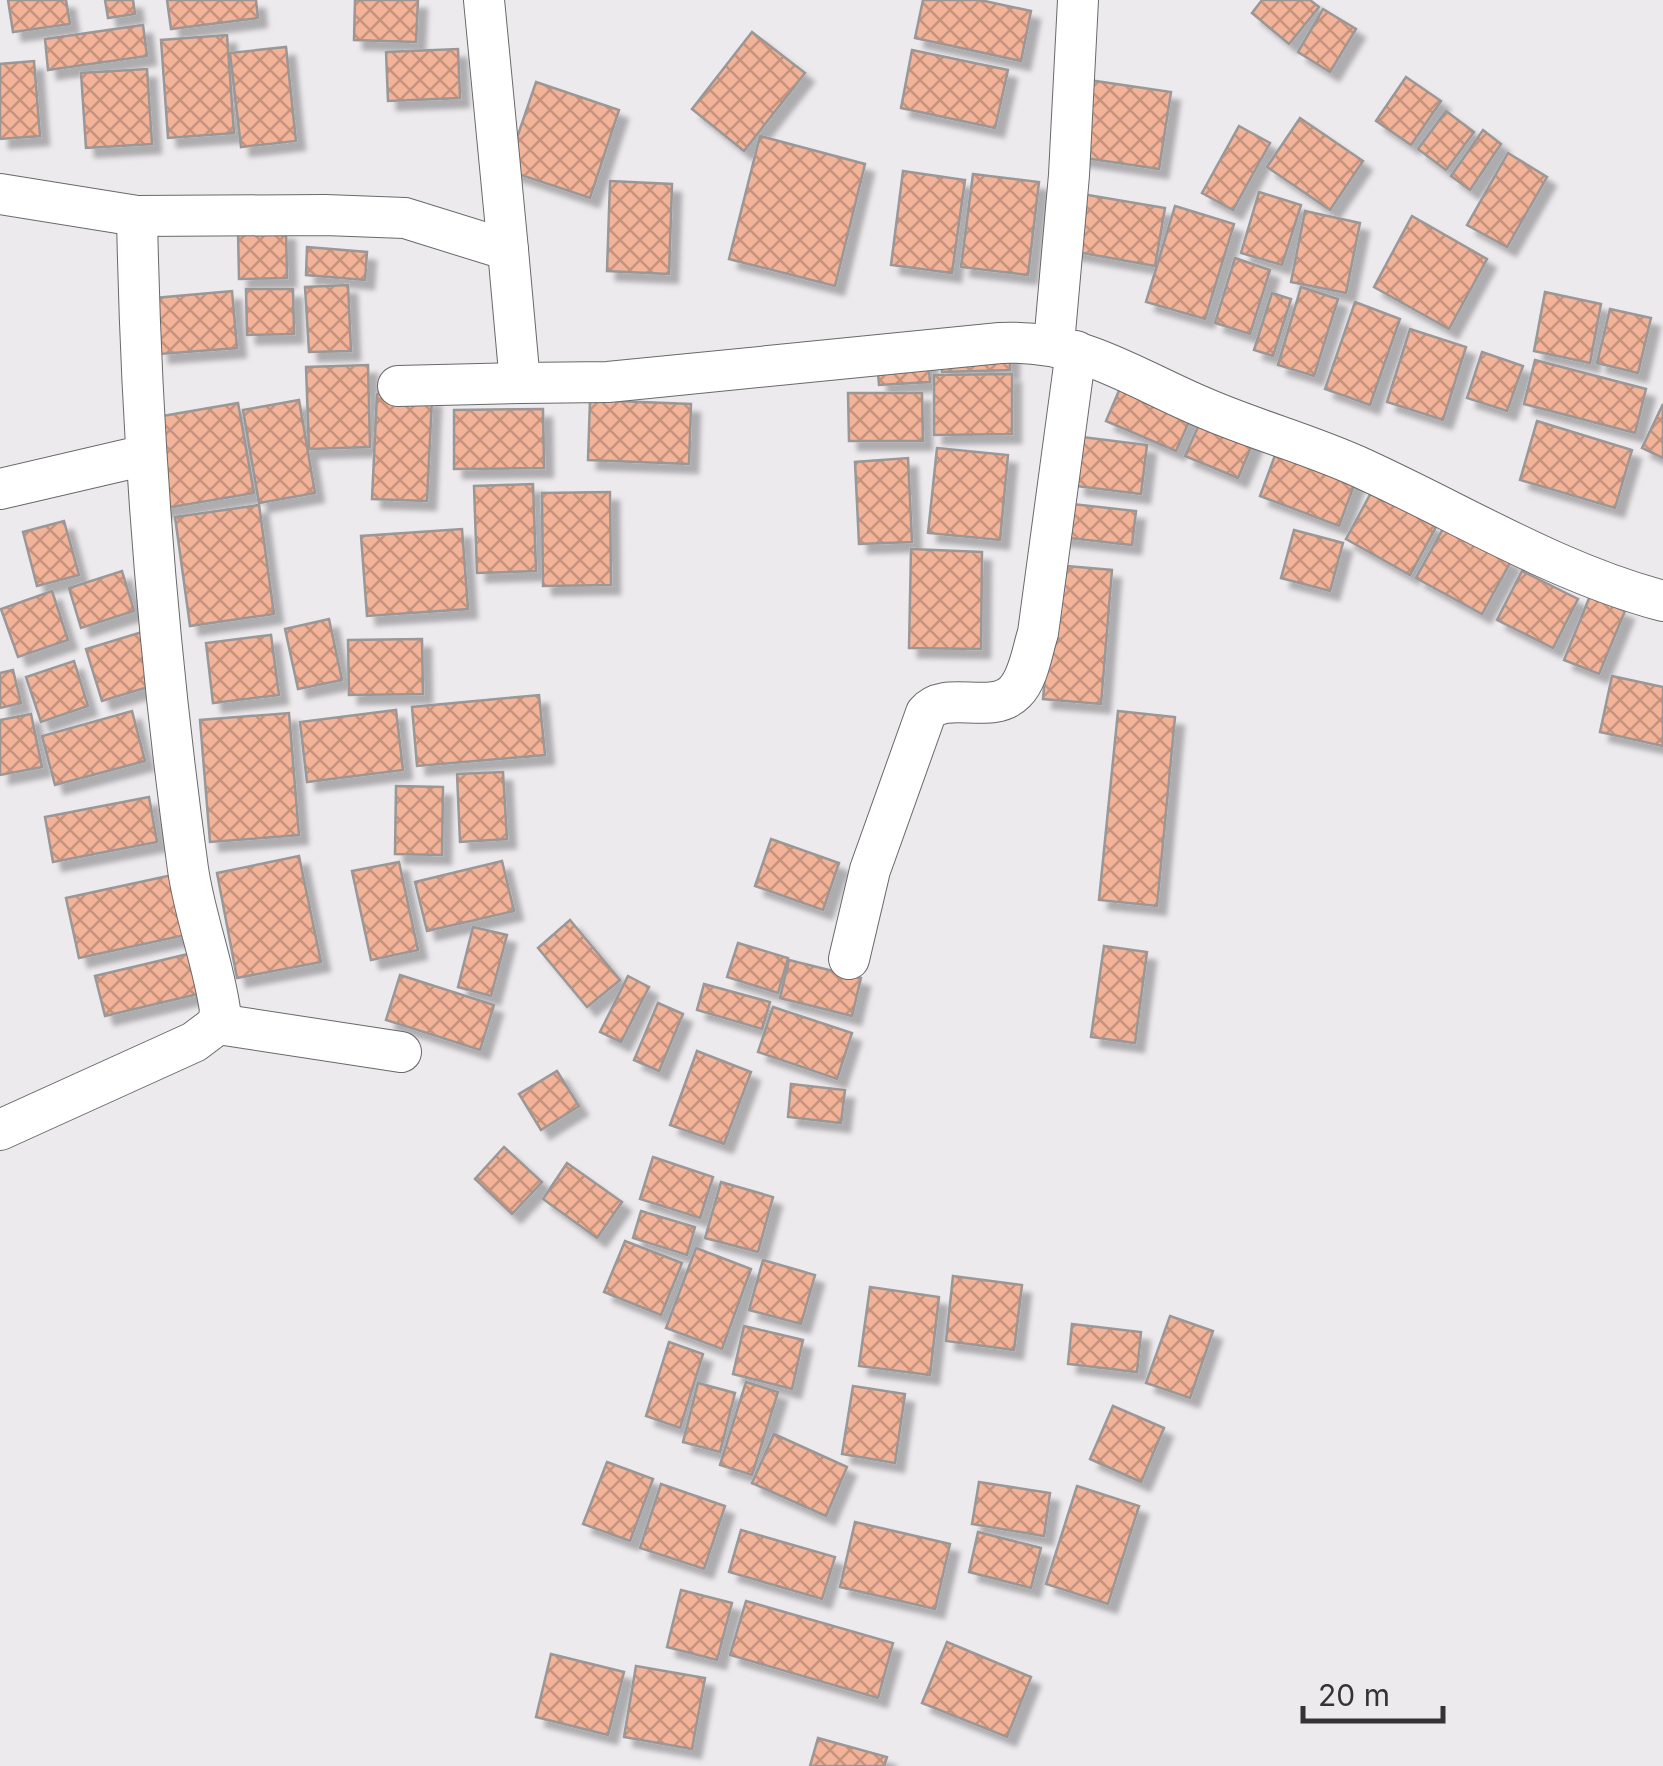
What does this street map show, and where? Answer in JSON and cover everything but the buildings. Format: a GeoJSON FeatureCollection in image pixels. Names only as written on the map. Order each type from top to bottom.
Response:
{"type":"FeatureCollection","features":[{"type":"Feature","properties":{"kind":"street"},"geometry":{"type":"LineString","coordinates":[[484,0],[520,383]]}},
{"type":"Feature","properties":{"kind":"street"},"geometry":{"type":"LineString","coordinates":[[849,960],[870,870],[926,713],[937,705],[994,702],[1010,696],[1027,669],[1038,633],[1065,348],[1068,175],[1078,0]]}},
{"type":"Feature","properties":{"kind":"street"},"geometry":{"type":"LineString","coordinates":[[0,194],[138,216],[325,214],[405,218],[508,250]]}},
{"type":"Feature","properties":{"kind":"street"},"geometry":{"type":"LineString","coordinates":[[138,216],[146,455],[189,874],[218,995],[218,1024]]}},
{"type":"Feature","properties":{"kind":"street"},"geometry":{"type":"LineString","coordinates":[[398,386],[608,382],[1000,343],[1065,348],[1206,409],[1354,464],[1588,576],[1663,601]]}},
{"type":"Feature","properties":{"kind":"street"},"geometry":{"type":"LineString","coordinates":[[0,489],[146,455]]}},
{"type":"Feature","properties":{"kind":"street"},"geometry":{"type":"LineString","coordinates":[[0,1130],[194,1042],[218,1024],[401,1052]]}}]}
